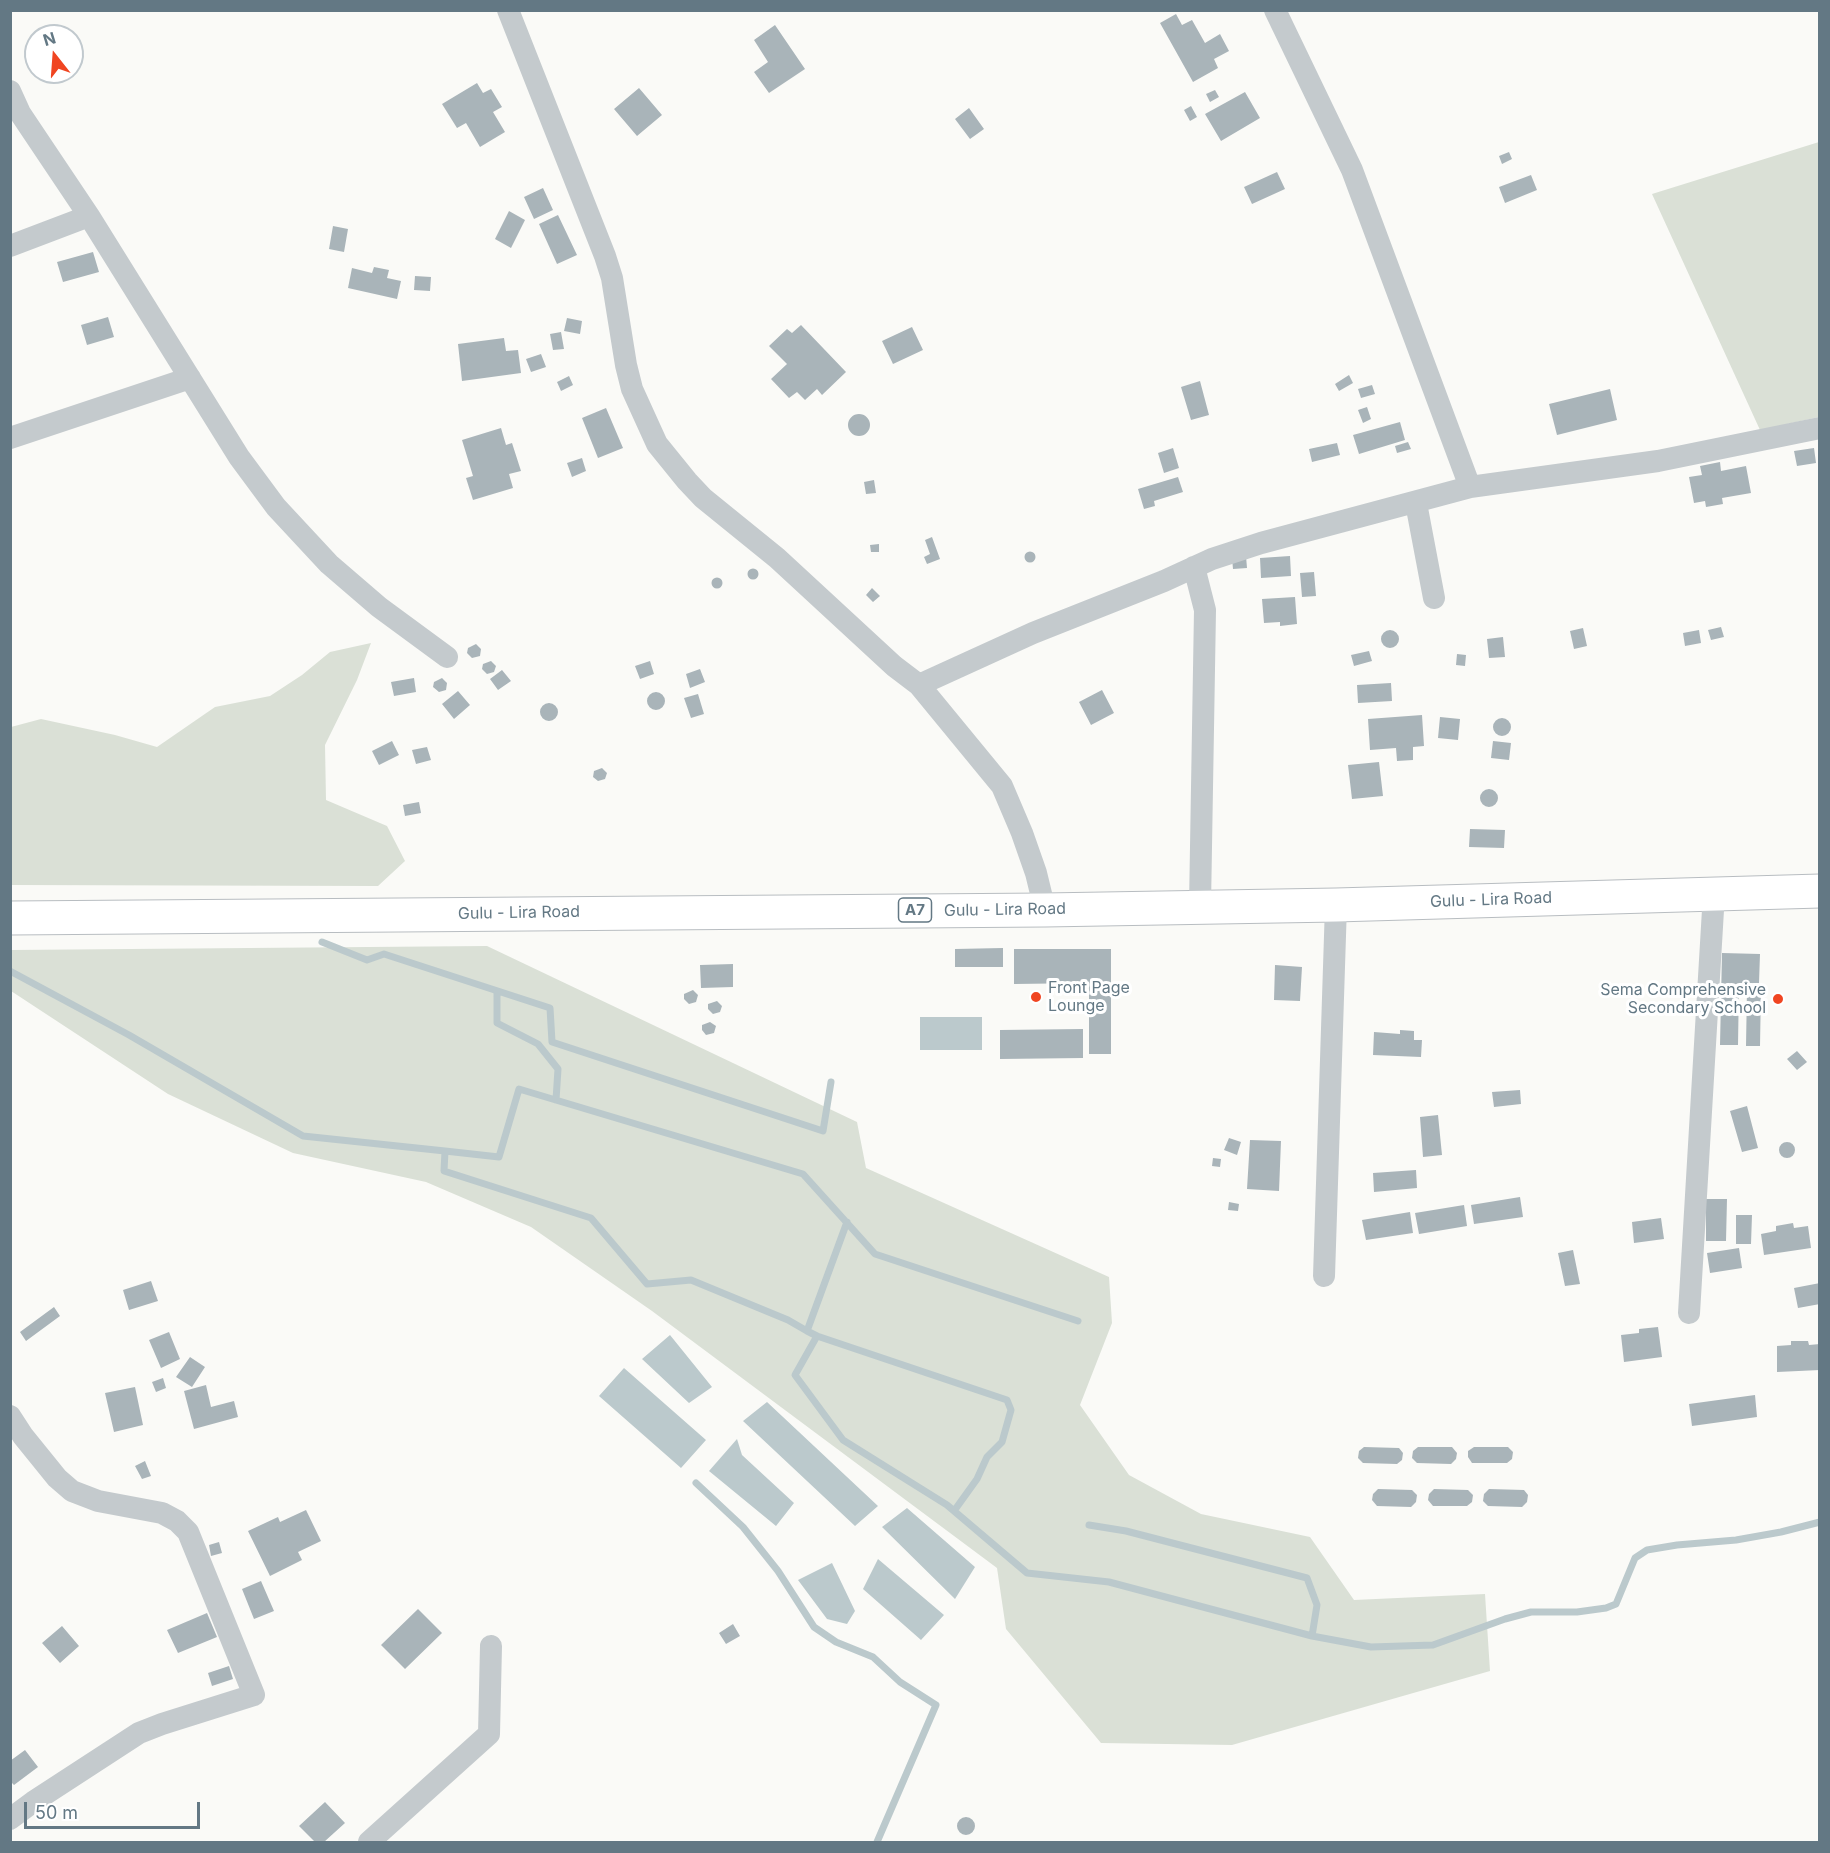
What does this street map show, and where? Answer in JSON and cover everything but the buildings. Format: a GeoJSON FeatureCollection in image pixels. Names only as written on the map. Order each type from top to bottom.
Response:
{"type":"FeatureCollection","features":[{"type":"Feature","properties":{"kind":"main road","name":"Gulu - Lira Road"},"geometry":{"type":"LineString","coordinates":[[10,918],[1045,910],[1336,905],[1820,891]]}},
{"type":"Feature","properties":{"kind":"street"},"geometry":{"type":"LineString","coordinates":[[508,10],[605,256],[612,278],[632,389],[657,444],[703,498],[777,558],[894,666],[919,685],[1002,786],[1026,843],[1045,910]]}},
{"type":"Feature","properties":{"kind":"street"},"geometry":{"type":"LineString","coordinates":[[1275,10],[1352,170],[1470,488]]}},
{"type":"Feature","properties":{"kind":"street"},"geometry":{"type":"LineString","coordinates":[[10,91],[20,113],[89,216],[239,457],[276,507],[328,564],[379,607],[447,657]]}},
{"type":"Feature","properties":{"kind":"street"},"geometry":{"type":"LineString","coordinates":[[10,246],[89,216]]}},
{"type":"Feature","properties":{"kind":"street"},"geometry":{"type":"LineString","coordinates":[[10,438],[190,378]]}},
{"type":"Feature","properties":{"kind":"street"},"geometry":{"type":"LineString","coordinates":[[919,685],[1033,633],[1242,548],[1470,488],[1658,462],[1820,428]]}},
{"type":"Feature","properties":{"kind":"street"},"geometry":{"type":"LineString","coordinates":[[1416,502],[1434,598]]}},
{"type":"Feature","properties":{"kind":"street"},"geometry":{"type":"LineString","coordinates":[[1194,567],[1205,610],[1200,906]]}},
{"type":"Feature","properties":{"kind":"street"},"geometry":{"type":"LineString","coordinates":[[1689,1313],[1714,893]]}},
{"type":"Feature","properties":{"kind":"street"},"geometry":{"type":"LineString","coordinates":[[1324,1276],[1336,905]]}},
{"type":"Feature","properties":{"kind":"street"},"geometry":{"type":"LineString","coordinates":[[10,1416],[49,1469],[72,1491],[98,1501],[162,1513],[177,1521],[188,1532],[254,1695],[139,1733],[10,1819]]}},
{"type":"Feature","properties":{"kind":"street"},"geometry":{"type":"LineString","coordinates":[[369,1842],[489,1734],[491,1646]]}},
{"type":"Feature","properties":{"kind":"shaded area"},"geometry":{"type":"Polygon","coordinates":[[[1819,142],[1819,417],[1760,430],[1652,194],[1819,142]]]}},
{"type":"Feature","properties":{"kind":"shaded area"},"geometry":{"type":"Polygon","coordinates":[[[371,643],[357,680],[325,745],[326,800],[387,826],[405,861],[378,886],[11,885],[11,727],[41,719],[115,735],[157,747],[215,707],[270,696],[302,675],[330,652],[371,643]]]}},
{"type":"Feature","properties":{"kind":"shaded area"},"geometry":{"type":"Polygon","coordinates":[[[487,946],[857,1122],[866,1168],[1109,1277],[1112,1323],[1080,1405],[1129,1475],[1201,1514],[1310,1537],[1354,1600],[1485,1594],[1490,1671],[1232,1745],[1101,1743],[1006,1629],[997,1568],[652,1311],[531,1227],[426,1182],[293,1153],[168,1094],[11,991],[11,950],[487,946]]]}},
{"type":"Feature","properties":{"kind":"shaded area"},"geometry":{"type":"Polygon","coordinates":[[[920,1017],[982,1017],[982,1050],[920,1050],[920,1017]]]}},
{"type":"Feature","properties":{"kind":"shaded area"},"geometry":{"type":"Polygon","coordinates":[[[670,1335],[712,1387],[689,1403],[642,1359],[670,1335]]]}},
{"type":"Feature","properties":{"kind":"shaded area"},"geometry":{"type":"Polygon","coordinates":[[[624,1368],[706,1440],[681,1468],[599,1396],[624,1368]]]}},
{"type":"Feature","properties":{"kind":"shaded area"},"geometry":{"type":"Polygon","coordinates":[[[767,1402],[878,1506],[855,1526],[743,1421],[767,1402]]]}},
{"type":"Feature","properties":{"kind":"shaded area"},"geometry":{"type":"Polygon","coordinates":[[[737,1439],[742,1455],[794,1503],[776,1526],[709,1471],[737,1439]]]}},
{"type":"Feature","properties":{"kind":"shaded area"},"geometry":{"type":"Polygon","coordinates":[[[907,1508],[975,1567],[955,1599],[882,1527],[907,1508]]]}},
{"type":"Feature","properties":{"kind":"shaded area"},"geometry":{"type":"Polygon","coordinates":[[[878,1559],[944,1615],[921,1640],[863,1589],[878,1559]]]}},
{"type":"Feature","properties":{"kind":"shaded area"},"geometry":{"type":"Polygon","coordinates":[[[832,1563],[855,1611],[847,1624],[827,1619],[798,1580],[832,1563]]]}},
{"type":"Feature","properties":{"kind":"waterway"},"geometry":{"type":"LineString","coordinates":[[322,942],[367,960],[384,954],[550,1008],[552,1042],[823,1131],[831,1082]]}},
{"type":"Feature","properties":{"kind":"waterway"},"geometry":{"type":"LineString","coordinates":[[10,971],[129,1035],[303,1136],[445,1151],[444,1171],[591,1218],[647,1284],[691,1280],[788,1320],[817,1336],[795,1375],[843,1440],[947,1505],[1027,1573],[1109,1582],[1312,1636],[1371,1647],[1433,1645],[1531,1612],[1577,1612],[1606,1608],[1616,1604],[1635,1558],[1647,1550],[1736,1540],[1820,1522]]}},
{"type":"Feature","properties":{"kind":"waterway"},"geometry":{"type":"LineString","coordinates":[[497,991],[497,1023],[538,1044],[558,1069],[556,1100]]}},
{"type":"Feature","properties":{"kind":"waterway"},"geometry":{"type":"LineString","coordinates":[[445,1151],[499,1157],[519,1089],[803,1174],[875,1254],[1078,1321]]}},
{"type":"Feature","properties":{"kind":"waterway"},"geometry":{"type":"LineString","coordinates":[[807,1331],[847,1222]]}},
{"type":"Feature","properties":{"kind":"waterway"},"geometry":{"type":"LineString","coordinates":[[817,1336],[1007,1400],[1011,1410],[1002,1442],[987,1457],[977,1479],[954,1511]]}},
{"type":"Feature","properties":{"kind":"waterway"},"geometry":{"type":"LineString","coordinates":[[696,1483],[743,1527],[778,1571],[814,1627],[836,1642],[873,1657],[900,1682],[936,1705],[877,1842]]}},
{"type":"Feature","properties":{"kind":"waterway"},"geometry":{"type":"LineString","coordinates":[[1089,1525],[1126,1531],[1307,1578],[1317,1605],[1312,1636]]}},
{"type":"Feature","properties":{"kind":"place","name":"Front Page Lounge"},"geometry":{"type":"Point","coordinates":[1036,997]}},
{"type":"Feature","properties":{"kind":"place","name":"Sema Comprehensive Secondary School"},"geometry":{"type":"Point","coordinates":[1778,999]}}]}
